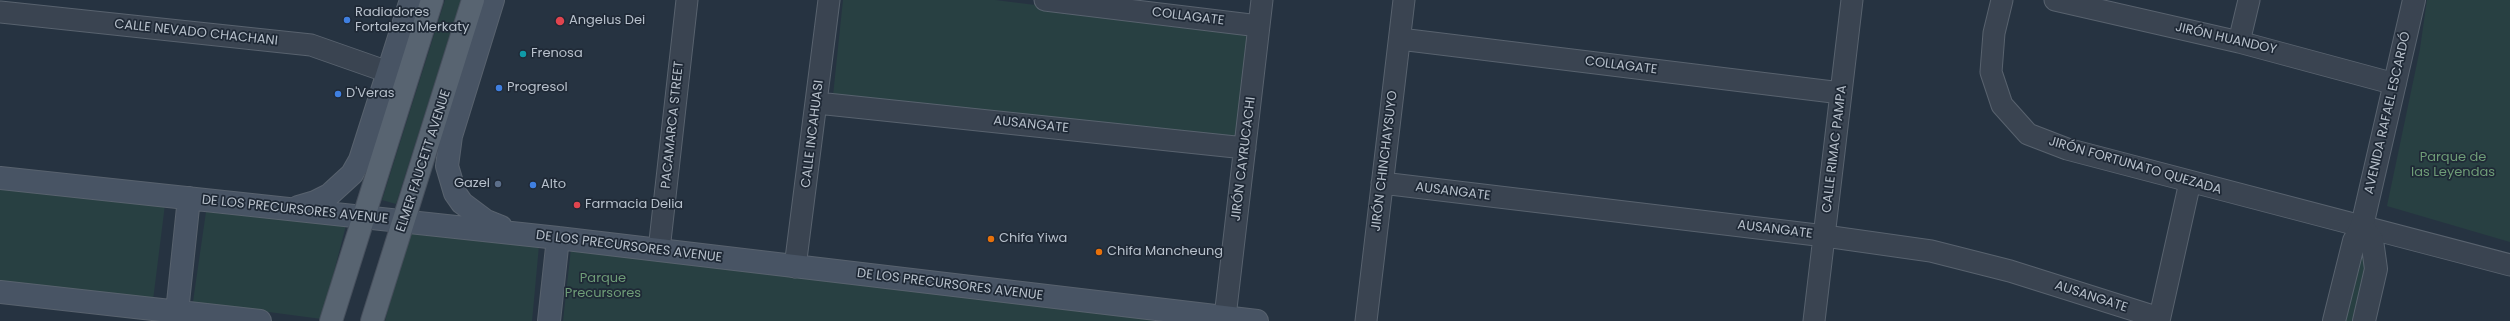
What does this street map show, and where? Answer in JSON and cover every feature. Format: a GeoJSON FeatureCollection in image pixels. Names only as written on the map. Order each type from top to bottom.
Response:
{"type":"FeatureCollection","features":[{"type":"Feature","properties":{"kind":"main road"},"geometry":{"type":"LineString","coordinates":[[284,208],[315,202],[329,195],[352,174],[360,160],[411,0]]}},
{"type":"Feature","properties":{"kind":"main road"},"geometry":{"type":"LineString","coordinates":[[331,321],[432,0]]}},
{"type":"Feature","properties":{"kind":"main road","name":"ELMER FAUCETT AVENUE"},"geometry":{"type":"LineString","coordinates":[[474,0],[452,103],[447,155],[450,178],[455,192],[462,203],[486,221],[527,235]]}},
{"type":"Feature","properties":{"kind":"main road","name":"ELMER FAUCETT AVENUE"},"geometry":{"type":"LineString","coordinates":[[372,321],[404,222],[493,0]]}},
{"type":"Feature","properties":{"kind":"main road","name":"DE LOS PRECURSORES AVENUE"},"geometry":{"type":"LineString","coordinates":[[0,178],[558,238],[1257,321]]}},
{"type":"Feature","properties":{"kind":"main road"},"geometry":{"type":"LineString","coordinates":[[177,312],[189,198]]}},
{"type":"Feature","properties":{"kind":"main road"},"geometry":{"type":"LineString","coordinates":[[549,321],[558,238]]}},
{"type":"Feature","properties":{"kind":"main road"},"geometry":{"type":"LineString","coordinates":[[0,292],[235,320],[260,321]]}},
{"type":"Feature","properties":{"kind":"street","name":"PACAMARCA STREET"},"geometry":{"type":"LineString","coordinates":[[659,250],[687,0]]}},
{"type":"Feature","properties":{"kind":"street","name":"CALLE INCAHUASI"},"geometry":{"type":"LineString","coordinates":[[796,267],[829,0]]}},
{"type":"Feature","properties":{"kind":"street","name":"COLLAGATE"},"geometry":{"type":"LineString","coordinates":[[1045,0],[1260,26]]}},
{"type":"Feature","properties":{"kind":"street","name":"JIRÓN CAYRUCACHI"},"geometry":{"type":"LineString","coordinates":[[1225,318],[1262,0]]}},
{"type":"Feature","properties":{"kind":"street","name":"JIRÓN CHINCHAYSUYO"},"geometry":{"type":"LineString","coordinates":[[1366,321],[1404,0]]}},
{"type":"Feature","properties":{"kind":"street","name":"CALLE RIMAC PAMPA"},"geometry":{"type":"LineString","coordinates":[[1814,321],[1852,0]]}},
{"type":"Feature","properties":{"kind":"street","name":"JIRÓN FORTUNATO QUEZADA"},"geometry":{"type":"LineString","coordinates":[[2002,0],[1994,33],[1991,72],[2002,105],[2028,134],[2067,149],[2510,265]]}},
{"type":"Feature","properties":{"kind":"street","name":"JIRÓN HUANDOY"},"geometry":{"type":"LineString","coordinates":[[2055,0],[2239,42],[2395,84]]}},
{"type":"Feature","properties":{"kind":"street"},"geometry":{"type":"LineString","coordinates":[[2239,42],[2249,0]]}},
{"type":"Feature","properties":{"kind":"street","name":"AVENIDA RAFAEL ESCARDÓ"},"geometry":{"type":"LineString","coordinates":[[2334,321],[2354,240],[2362,226],[2414,0]]}},
{"type":"Feature","properties":{"kind":"street","name":"CALLE NEVADO CHACHANI"},"geometry":{"type":"LineString","coordinates":[[0,12],[311,45],[388,72]]}},
{"type":"Feature","properties":{"kind":"street","name":"COLLAGATE"},"geometry":{"type":"LineString","coordinates":[[1400,39],[1841,93]]}},
{"type":"Feature","properties":{"kind":"street","name":"AUSANGATE"},"geometry":{"type":"LineString","coordinates":[[817,103],[1245,148]]}},
{"type":"Feature","properties":{"kind":"street"},"geometry":{"type":"LineString","coordinates":[[2159,320],[2190,182]]}},
{"type":"Feature","properties":{"kind":"street","name":"AUSANGATE"},"geometry":{"type":"LineString","coordinates":[[1382,183],[1825,236],[1938,253],[2010,271],[2159,320]]}},
{"type":"Feature","properties":{"kind":"street"},"geometry":{"type":"LineString","coordinates":[[2362,226],[2372,240],[2376,269],[2364,321]]}},
{"type":"Feature","properties":{"kind":"green space"},"geometry":{"type":"Polygon","coordinates":[[[445,0],[461,0],[396,204],[382,200],[445,0]]]}},
{"type":"Feature","properties":{"kind":"green space"},"geometry":{"type":"Polygon","coordinates":[[[843,0],[995,0],[1250,32],[1235,140],[833,96],[843,0]]]}},
{"type":"Feature","properties":{"kind":"green space","name":"Parque de las Leyendas"},"geometry":{"type":"Polygon","coordinates":[[[2427,0],[2510,0],[2510,242],[2387,206],[2420,49],[2427,0]]]}},
{"type":"Feature","properties":{"kind":"green space"},"geometry":{"type":"Polygon","coordinates":[[[0,187],[165,204],[153,300],[0,282],[0,187]]]}},
{"type":"Feature","properties":{"kind":"green space"},"geometry":{"type":"Polygon","coordinates":[[[206,212],[346,225],[322,319],[193,302],[206,212]]]}},
{"type":"Feature","properties":{"kind":"green space"},"geometry":{"type":"Polygon","coordinates":[[[409,232],[539,245],[532,321],[385,321],[409,232]]]}},
{"type":"Feature","properties":{"kind":"green space"},"geometry":{"type":"Polygon","coordinates":[[[2369,246],[2369,262],[2356,321],[2342,321],[2355,264],[2369,246]]]}},
{"type":"Feature","properties":{"kind":"green space","name":"Parque Precursores"},"geometry":{"type":"Polygon","coordinates":[[[571,249],[1205,321],[563,321],[571,249]]]}},
{"type":"Feature","properties":{"kind":"place","name":"Radiadores Fortaleza Merkaty"},"geometry":{"type":"Point","coordinates":[347,20]}},
{"type":"Feature","properties":{"kind":"place","name":"Angelus Dei"},"geometry":{"type":"Point","coordinates":[560,21]}},
{"type":"Feature","properties":{"kind":"place","name":"Frenosa"},"geometry":{"type":"Point","coordinates":[523,54]}},
{"type":"Feature","properties":{"kind":"place","name":"Progresol"},"geometry":{"type":"Point","coordinates":[499,88]}},
{"type":"Feature","properties":{"kind":"place","name":"D'Veras"},"geometry":{"type":"Point","coordinates":[338,94]}},
{"type":"Feature","properties":{"kind":"place","name":"Gazel"},"geometry":{"type":"Point","coordinates":[498,184]}},
{"type":"Feature","properties":{"kind":"place","name":"Alto"},"geometry":{"type":"Point","coordinates":[533,185]}},
{"type":"Feature","properties":{"kind":"place","name":"Farmacia Delia"},"geometry":{"type":"Point","coordinates":[577,205]}},
{"type":"Feature","properties":{"kind":"place","name":"Chifa Yiwa"},"geometry":{"type":"Point","coordinates":[991,239]}},
{"type":"Feature","properties":{"kind":"place","name":"Chifa Mancheung"},"geometry":{"type":"Point","coordinates":[1099,252]}}]}
